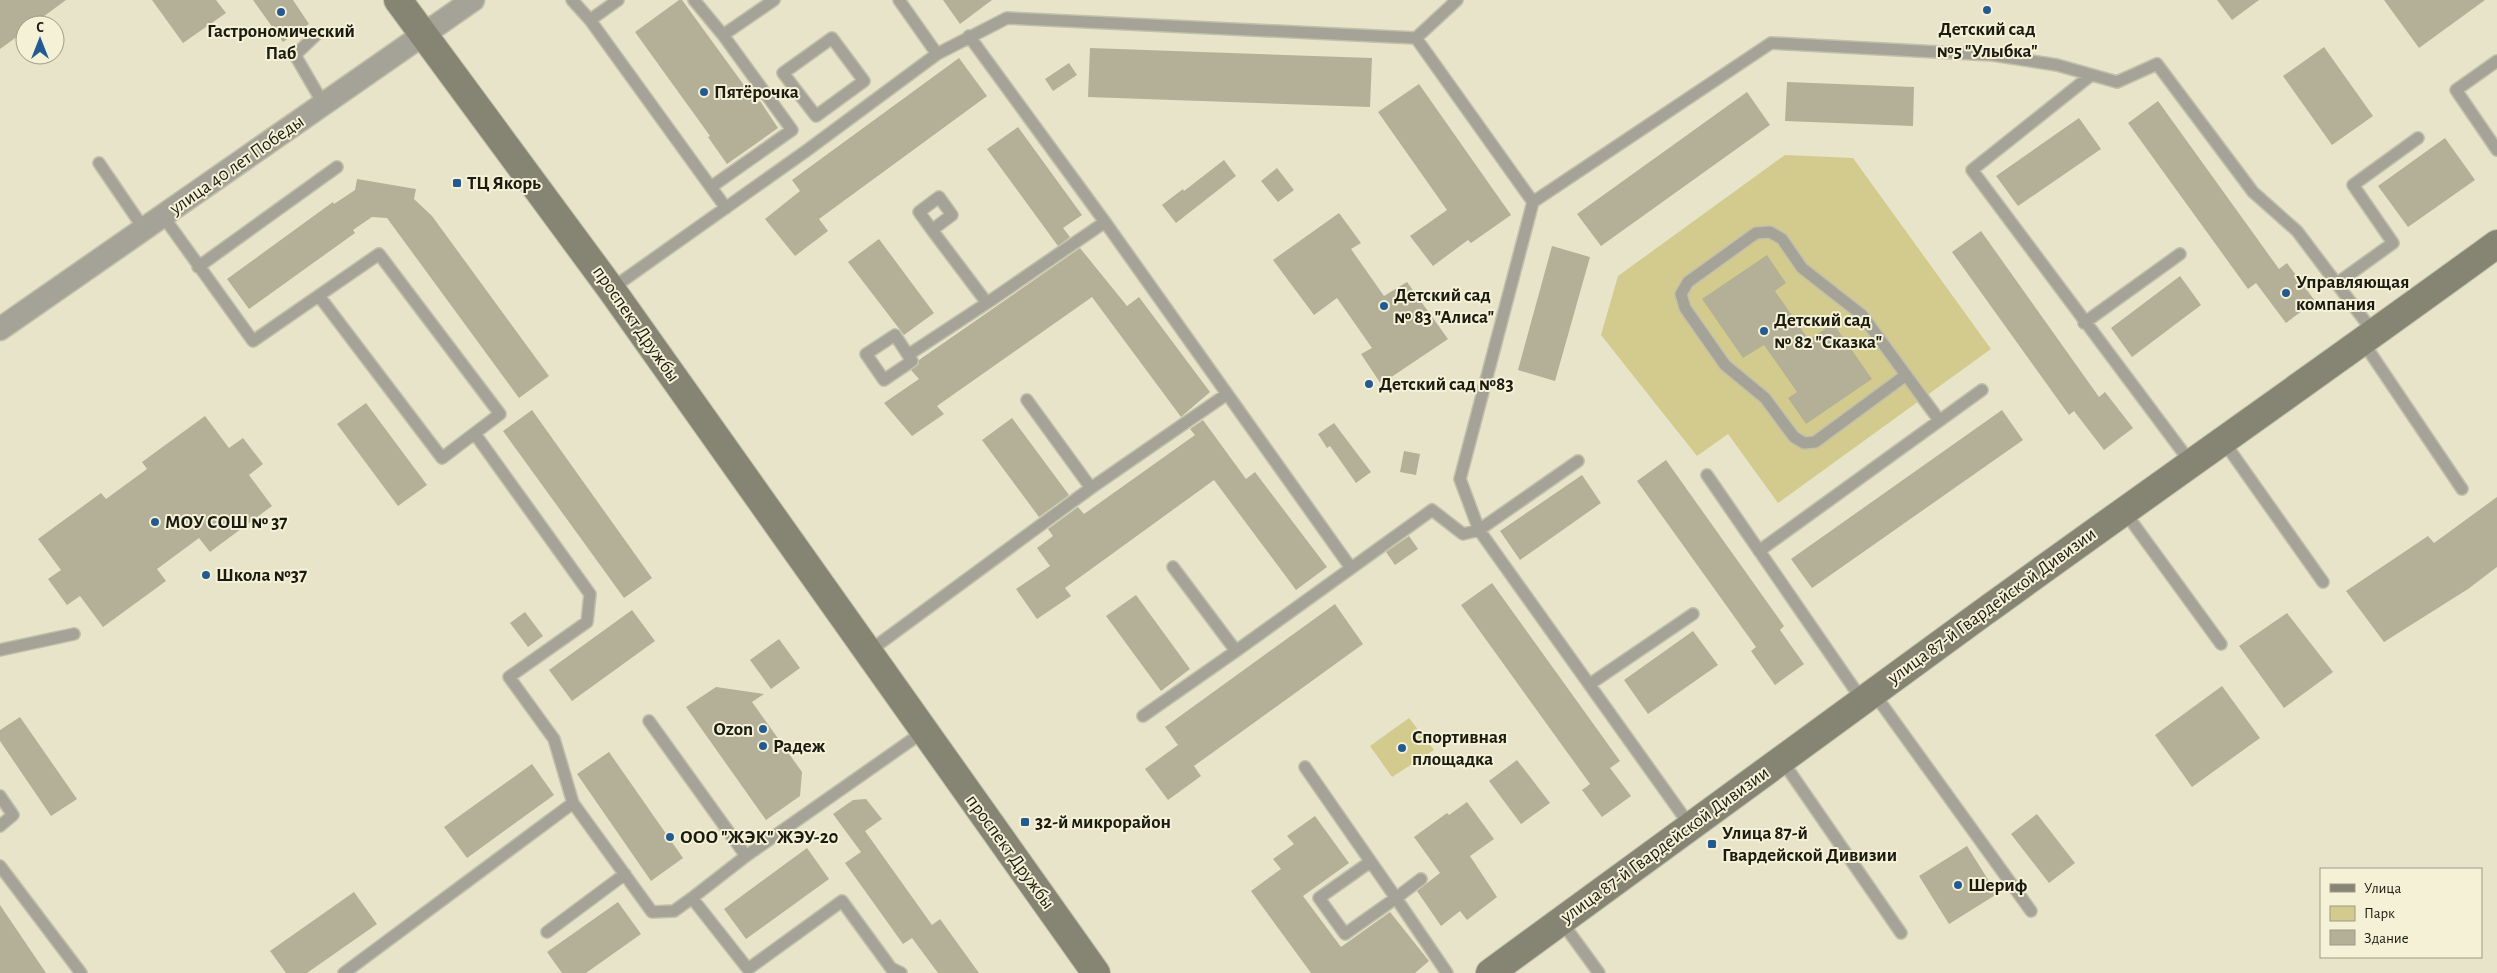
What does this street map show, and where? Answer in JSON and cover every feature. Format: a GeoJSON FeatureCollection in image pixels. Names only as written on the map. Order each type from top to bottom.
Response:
{"type":"FeatureCollection","features":[{"type":"Feature","properties":{"kind":"street","name":"проспект Дружбы"},"geometry":{"type":"LineString","coordinates":[[398,0],[611,289],[923,732],[1096,973]]}},
{"type":"Feature","properties":{"kind":"street","name":"улица 40 лет Победы"},"geometry":{"type":"LineString","coordinates":[[0,329],[473,0]]}},
{"type":"Feature","properties":{"kind":"street","name":"улица 87-й Гвардейской Дивизии"},"geometry":{"type":"LineString","coordinates":[[1490,973],[1868,696],[2124,511],[2192,465],[2369,338],[2497,244]]}},
{"type":"Feature","properties":{"kind":"lane"},"geometry":{"type":"LineString","coordinates":[[572,0],[590,20],[726,208]]}},
{"type":"Feature","properties":{"kind":"lane"},"geometry":{"type":"LineString","coordinates":[[590,20],[618,0]]}},
{"type":"Feature","properties":{"kind":"lane"},"geometry":{"type":"LineString","coordinates":[[694,0],[723,35],[792,130],[711,188]]}},
{"type":"Feature","properties":{"kind":"lane"},"geometry":{"type":"LineString","coordinates":[[723,35],[774,0]]}},
{"type":"Feature","properties":{"kind":"lane"},"geometry":{"type":"LineString","coordinates":[[898,0],[936,54]]}},
{"type":"Feature","properties":{"kind":"lane"},"geometry":{"type":"LineString","coordinates":[[611,289],[726,208],[936,54],[1007,18],[1416,38],[1456,0]]}},
{"type":"Feature","properties":{"kind":"lane"},"geometry":{"type":"LineString","coordinates":[[317,34],[295,55],[324,105]]}},
{"type":"Feature","properties":{"kind":"lane"},"geometry":{"type":"LineString","coordinates":[[969,36],[1105,222],[1351,568]]}},
{"type":"Feature","properties":{"kind":"lane"},"geometry":{"type":"LineString","coordinates":[[832,38],[864,81],[824,111],[816,116],[784,73],[832,38]]}},
{"type":"Feature","properties":{"kind":"lane"},"geometry":{"type":"LineString","coordinates":[[1416,38],[1533,202]]}},
{"type":"Feature","properties":{"kind":"lane"},"geometry":{"type":"LineString","coordinates":[[1691,827],[1479,530],[1460,480],[1533,202],[1771,43],[1993,55],[2057,65],[2090,76],[2117,82],[2157,64],[2253,192],[2297,231],[2336,284],[2462,489]]}},
{"type":"Feature","properties":{"kind":"lane"},"geometry":{"type":"LineString","coordinates":[[2497,61],[2456,90],[2497,150]]}},
{"type":"Feature","properties":{"kind":"lane"},"geometry":{"type":"LineString","coordinates":[[2090,76],[1972,170],[2084,323],[2192,465]]}},
{"type":"Feature","properties":{"kind":"lane"},"geometry":{"type":"LineString","coordinates":[[824,111],[835,128]]}},
{"type":"Feature","properties":{"kind":"lane"},"geometry":{"type":"LineString","coordinates":[[2336,284],[2393,243],[2353,185],[2418,138]]}},
{"type":"Feature","properties":{"kind":"lane"},"geometry":{"type":"LineString","coordinates":[[99,163],[144,229]]}},
{"type":"Feature","properties":{"kind":"lane"},"geometry":{"type":"LineString","coordinates":[[198,267],[337,167]]}},
{"type":"Feature","properties":{"kind":"lane"},"geometry":{"type":"LineString","coordinates":[[163,216],[253,342],[379,254],[500,414],[442,458],[319,296]]}},
{"type":"Feature","properties":{"kind":"lane"},"geometry":{"type":"LineString","coordinates":[[908,354],[1105,222]]}},
{"type":"Feature","properties":{"kind":"lane"},"geometry":{"type":"LineString","coordinates":[[932,230],[987,302]]}},
{"type":"Feature","properties":{"kind":"lane"},"geometry":{"type":"LineString","coordinates":[[1906,375],[1815,442],[1804,442],[1794,437],[1765,398],[1725,365],[1685,308],[1681,294],[1688,282],[1756,233],[1770,232],[1782,239],[1802,268],[1862,315],[1906,375],[1939,420]]}},
{"type":"Feature","properties":{"kind":"lane"},"geometry":{"type":"LineString","coordinates":[[2084,323],[2180,254]]}},
{"type":"Feature","properties":{"kind":"lane"},"geometry":{"type":"LineString","coordinates":[[1759,551],[1982,390]]}},
{"type":"Feature","properties":{"kind":"lane"},"geometry":{"type":"LineString","coordinates":[[868,652],[1091,488],[1227,394]]}},
{"type":"Feature","properties":{"kind":"lane"},"geometry":{"type":"LineString","coordinates":[[1027,400],[1091,488]]}},
{"type":"Feature","properties":{"kind":"lane"},"geometry":{"type":"LineString","coordinates":[[475,434],[590,594],[587,622],[509,678],[554,739],[573,803],[652,912],[674,911],[746,856],[923,732]]}},
{"type":"Feature","properties":{"kind":"lane"},"geometry":{"type":"LineString","coordinates":[[2224,442],[2323,582]]}},
{"type":"Feature","properties":{"kind":"lane"},"geometry":{"type":"LineString","coordinates":[[1143,716],[1432,510],[1463,534],[1479,530],[1578,461]]}},
{"type":"Feature","properties":{"kind":"lane"},"geometry":{"type":"LineString","coordinates":[[1707,475],[1759,551],[2031,911]]}},
{"type":"Feature","properties":{"kind":"lane"},"geometry":{"type":"LineString","coordinates":[[2124,511],[2221,644]]}},
{"type":"Feature","properties":{"kind":"lane"},"geometry":{"type":"LineString","coordinates":[[1174,568],[1236,651]]}},
{"type":"Feature","properties":{"kind":"lane"},"geometry":{"type":"LineString","coordinates":[[1590,684],[1693,614]]}},
{"type":"Feature","properties":{"kind":"lane"},"geometry":{"type":"LineString","coordinates":[[0,650],[74,634]]}},
{"type":"Feature","properties":{"kind":"lane"},"geometry":{"type":"LineString","coordinates":[[649,721],[746,856]]}},
{"type":"Feature","properties":{"kind":"lane"},"geometry":{"type":"LineString","coordinates":[[1781,759],[1902,933]]}},
{"type":"Feature","properties":{"kind":"lane"},"geometry":{"type":"LineString","coordinates":[[1305,767],[1447,973]]}},
{"type":"Feature","properties":{"kind":"lane"},"geometry":{"type":"LineString","coordinates":[[0,796],[13,814],[0,826]]}},
{"type":"Feature","properties":{"kind":"lane"},"geometry":{"type":"LineString","coordinates":[[344,973],[573,803]]}},
{"type":"Feature","properties":{"kind":"lane"},"geometry":{"type":"LineString","coordinates":[[1370,862],[1319,898],[1345,934],[1421,879]]}},
{"type":"Feature","properties":{"kind":"lane"},"geometry":{"type":"LineString","coordinates":[[0,866],[81,973]]}},
{"type":"Feature","properties":{"kind":"lane"},"geometry":{"type":"LineString","coordinates":[[547,932],[625,874]]}},
{"type":"Feature","properties":{"kind":"lane"},"geometry":{"type":"LineString","coordinates":[[692,898],[748,970],[842,901],[893,971]]}},
{"type":"Feature","properties":{"kind":"lane"},"geometry":{"type":"LineString","coordinates":[[1562,921],[1599,973]]}},
{"type":"Feature","properties":{"kind":"green space"},"geometry":{"type":"Polygon","coordinates":[[[1785,155],[1853,158],[1991,349],[1778,503],[1728,434],[1697,456],[1601,335],[1618,276],[1785,155]]]}},
{"type":"Feature","properties":{"kind":"green space","name":"Спортивная площадка"},"geometry":{"type":"Polygon","coordinates":[[[1409,718],[1434,750],[1392,777],[1370,746],[1409,718]]]}},
{"type":"Feature","properties":{"kind":"building"},"geometry":{"type":"Polygon","coordinates":[[[0,0],[66,0],[46,15],[15,15],[15,38],[0,49],[0,0]]]}},
{"type":"Feature","properties":{"kind":"building"},"geometry":{"type":"Polygon","coordinates":[[[152,0],[216,0],[226,13],[183,43],[152,0]]]}},
{"type":"Feature","properties":{"kind":"building","name":"Гастрономический Паб"},"geometry":{"type":"Polygon","coordinates":[[[253,0],[293,0],[309,24],[283,42],[253,0]]]}},
{"type":"Feature","properties":{"kind":"building"},"geometry":{"type":"Polygon","coordinates":[[[679,0],[682,0],[757,103],[760,101],[778,128],[727,164],[708,137],[710,136],[635,32],[679,0]]]}},
{"type":"Feature","properties":{"kind":"building"},"geometry":{"type":"Polygon","coordinates":[[[943,0],[992,0],[960,24],[943,0]]]}},
{"type":"Feature","properties":{"kind":"building"},"geometry":{"type":"Polygon","coordinates":[[[2217,0],[2259,0],[2232,20],[2217,0]]]}},
{"type":"Feature","properties":{"kind":"building"},"geometry":{"type":"Polygon","coordinates":[[[2384,0],[2485,0],[2419,48],[2384,0]]]}},
{"type":"Feature","properties":{"kind":"building"},"geometry":{"type":"Polygon","coordinates":[[[2324,47],[2373,116],[2332,145],[2283,76],[2324,47]]]}},
{"type":"Feature","properties":{"kind":"building"},"geometry":{"type":"Polygon","coordinates":[[[1090,48],[1372,58],[1370,107],[1088,97],[1090,48]]]}},
{"type":"Feature","properties":{"kind":"building"},"geometry":{"type":"Polygon","coordinates":[[[959,58],[987,96],[819,219],[828,231],[795,256],[765,219],[800,191],[792,180],[959,58]]]}},
{"type":"Feature","properties":{"kind":"building"},"geometry":{"type":"Polygon","coordinates":[[[1069,63],[1077,75],[1053,91],[1045,79],[1069,63]]]}},
{"type":"Feature","properties":{"kind":"building"},"geometry":{"type":"Polygon","coordinates":[[[1787,82],[1914,87],[1913,126],[1785,121],[1787,82]]]}},
{"type":"Feature","properties":{"kind":"building"},"geometry":{"type":"Polygon","coordinates":[[[1419,84],[1511,215],[1471,243],[1468,240],[1433,266],[1410,236],[1447,210],[1378,112],[1419,84]]]}},
{"type":"Feature","properties":{"kind":"building"},"geometry":{"type":"Polygon","coordinates":[[[1747,92],[1770,125],[1601,246],[1577,214],[1747,92]]]}},
{"type":"Feature","properties":{"kind":"building"},"geometry":{"type":"Polygon","coordinates":[[[2158,101],[2279,269],[2287,263],[2315,301],[2286,323],[2256,283],[2248,289],[2128,123],[2158,101]]]}},
{"type":"Feature","properties":{"kind":"building"},"geometry":{"type":"Polygon","coordinates":[[[2079,118],[2101,149],[2018,206],[1996,176],[2079,118]]]}},
{"type":"Feature","properties":{"kind":"building"},"geometry":{"type":"Polygon","coordinates":[[[1018,127],[1082,215],[1063,228],[1070,237],[1058,246],[987,149],[1018,127]]]}},
{"type":"Feature","properties":{"kind":"building"},"geometry":{"type":"Polygon","coordinates":[[[2445,138],[2475,180],[2408,227],[2378,186],[2445,138]]]}},
{"type":"Feature","properties":{"kind":"building"},"geometry":{"type":"Polygon","coordinates":[[[1224,160],[1236,176],[1176,223],[1162,205],[1183,189],[1184,191],[1224,160]]]}},
{"type":"Feature","properties":{"kind":"building"},"geometry":{"type":"Polygon","coordinates":[[[1277,168],[1294,190],[1278,202],[1261,181],[1277,168]]]}},
{"type":"Feature","properties":{"kind":"building"},"geometry":{"type":"Polygon","coordinates":[[[357,179],[416,189],[414,199],[432,216],[549,376],[519,398],[387,218],[372,217],[353,230],[355,233],[249,309],[227,279],[333,202],[334,204],[355,190],[357,179]]]}},
{"type":"Feature","properties":{"kind":"building","name":"Детский сад № 83 \"Алиса\""},"geometry":{"type":"Polygon","coordinates":[[[1339,213],[1361,243],[1351,249],[1384,296],[1407,282],[1448,339],[1381,384],[1361,354],[1372,348],[1337,298],[1314,315],[1273,260],[1339,213]]]}},
{"type":"Feature","properties":{"kind":"building"},"geometry":{"type":"Polygon","coordinates":[[[1981,231],[2099,397],[2105,392],[2133,428],[2104,450],[2074,411],[2069,415],[1952,252],[1981,231]]]}},
{"type":"Feature","properties":{"kind":"building"},"geometry":{"type":"Polygon","coordinates":[[[879,239],[934,313],[904,335],[848,262],[879,239]]]}},
{"type":"Feature","properties":{"kind":"building"},"geometry":{"type":"Polygon","coordinates":[[[1552,246],[1590,257],[1555,381],[1518,370],[1552,246]]]}},
{"type":"Feature","properties":{"kind":"building"},"geometry":{"type":"Polygon","coordinates":[[[1080,248],[1127,306],[1139,297],[1210,392],[1181,417],[1092,297],[937,406],[944,414],[912,436],[884,403],[919,379],[911,370],[918,365],[919,360],[1080,248]]]}},
{"type":"Feature","properties":{"kind":"building","name":"Детский сад № 82 \"Сказка\""},"geometry":{"type":"Polygon","coordinates":[[[1767,255],[1786,283],[1775,291],[1809,340],[1833,323],[1872,379],[1806,424],[1788,398],[1797,392],[1764,345],[1743,358],[1702,299],[1767,255]]]}},
{"type":"Feature","properties":{"kind":"building"},"geometry":{"type":"Polygon","coordinates":[[[2180,276],[2201,305],[2132,357],[2111,328],[2180,276]]]}},
{"type":"Feature","properties":{"kind":"building"},"geometry":{"type":"Polygon","coordinates":[[[366,403],[427,485],[398,506],[337,424],[366,403]]]}},
{"type":"Feature","properties":{"kind":"building"},"geometry":{"type":"Polygon","coordinates":[[[532,410],[652,578],[624,598],[503,431],[532,410]]]}},
{"type":"Feature","properties":{"kind":"building"},"geometry":{"type":"Polygon","coordinates":[[[2002,410],[2023,440],[1812,588],[1791,559],[2002,410]]]}},
{"type":"Feature","properties":{"kind":"building","name":"МОУ СОШ № 37"},"geometry":{"type":"Polygon","coordinates":[[[205,416],[229,448],[243,438],[263,464],[249,475],[272,506],[210,552],[199,538],[157,569],[166,581],[103,627],[80,596],[67,605],[48,579],[61,570],[38,539],[101,493],[106,499],[147,469],[142,462],[205,416]]]}},
{"type":"Feature","properties":{"kind":"building"},"geometry":{"type":"Polygon","coordinates":[[[1012,418],[1069,495],[1039,517],[982,440],[1012,418]]]}},
{"type":"Feature","properties":{"kind":"building"},"geometry":{"type":"Polygon","coordinates":[[[1203,420],[1246,479],[1255,472],[1327,567],[1296,590],[1214,480],[1065,588],[1071,596],[1037,619],[1016,589],[1050,566],[1037,548],[1053,536],[1048,529],[1078,507],[1084,514],[1195,435],[1190,429],[1203,420]]]}},
{"type":"Feature","properties":{"kind":"building"},"geometry":{"type":"Polygon","coordinates":[[[1334,423],[1371,472],[1356,483],[1330,446],[1327,448],[1318,434],[1334,423]]]}},
{"type":"Feature","properties":{"kind":"building"},"geometry":{"type":"Polygon","coordinates":[[[1404,451],[1420,454],[1416,475],[1400,472],[1404,451]]]}},
{"type":"Feature","properties":{"kind":"building"},"geometry":{"type":"Polygon","coordinates":[[[1666,460],[1784,626],[1780,630],[1804,664],[1775,685],[1751,651],[1756,647],[1637,481],[1666,460]]]}},
{"type":"Feature","properties":{"kind":"building"},"geometry":{"type":"Polygon","coordinates":[[[1582,475],[1601,503],[1520,560],[1500,531],[1582,475]]]}},
{"type":"Feature","properties":{"kind":"building"},"geometry":{"type":"Polygon","coordinates":[[[2497,497],[2497,567],[2468,589],[2384,642],[2346,591],[2428,536],[2434,543],[2497,497]]]}},
{"type":"Feature","properties":{"kind":"building"},"geometry":{"type":"Polygon","coordinates":[[[1409,536],[1418,549],[1395,565],[1386,552],[1409,536]]]}},
{"type":"Feature","properties":{"kind":"building"},"geometry":{"type":"Polygon","coordinates":[[[1492,583],[1620,761],[1610,768],[1631,796],[1602,817],[1582,790],[1590,784],[1461,605],[1492,583]]]}},
{"type":"Feature","properties":{"kind":"building"},"geometry":{"type":"Polygon","coordinates":[[[1136,595],[1190,669],[1161,691],[1106,616],[1136,595]]]}},
{"type":"Feature","properties":{"kind":"building"},"geometry":{"type":"Polygon","coordinates":[[[1335,604],[1363,644],[1194,766],[1201,776],[1168,800],[1145,769],[1178,745],[1165,727],[1335,604]]]}},
{"type":"Feature","properties":{"kind":"building"},"geometry":{"type":"Polygon","coordinates":[[[632,610],[655,641],[572,701],[549,670],[632,610]]]}},
{"type":"Feature","properties":{"kind":"building"},"geometry":{"type":"Polygon","coordinates":[[[525,612],[543,636],[528,647],[510,623],[525,612]]]}},
{"type":"Feature","properties":{"kind":"building"},"geometry":{"type":"Polygon","coordinates":[[[2287,613],[2333,672],[2284,708],[2239,646],[2287,613]]]}},
{"type":"Feature","properties":{"kind":"building"},"geometry":{"type":"Polygon","coordinates":[[[1693,631],[1718,665],[1648,714],[1624,680],[1693,631]]]}},
{"type":"Feature","properties":{"kind":"building"},"geometry":{"type":"Polygon","coordinates":[[[779,639],[800,668],[771,689],[750,660],[779,639]]]}},
{"type":"Feature","properties":{"kind":"building"},"geometry":{"type":"Polygon","coordinates":[[[2222,686],[2260,738],[2192,787],[2155,735],[2222,686]]]}},
{"type":"Feature","properties":{"kind":"building"},"geometry":{"type":"Polygon","coordinates":[[[716,687],[764,694],[752,702],[802,772],[800,796],[766,820],[686,707],[716,687]]]}},
{"type":"Feature","properties":{"kind":"building"},"geometry":{"type":"Polygon","coordinates":[[[20,717],[77,799],[51,816],[0,741],[0,730],[20,717]]]}},
{"type":"Feature","properties":{"kind":"building"},"geometry":{"type":"Polygon","coordinates":[[[609,752],[683,858],[651,881],[577,774],[609,752]]]}},
{"type":"Feature","properties":{"kind":"building"},"geometry":{"type":"Polygon","coordinates":[[[1517,760],[1550,803],[1521,824],[1489,781],[1517,760]]]}},
{"type":"Feature","properties":{"kind":"building"},"geometry":{"type":"Polygon","coordinates":[[[532,764],[554,795],[467,858],[444,827],[532,764]]]}},
{"type":"Feature","properties":{"kind":"building"},"geometry":{"type":"Polygon","coordinates":[[[866,799],[882,819],[865,831],[932,925],[940,919],[979,973],[938,973],[912,938],[903,944],[845,863],[861,852],[833,814],[853,800],[866,799]]]}},
{"type":"Feature","properties":{"kind":"building"},"geometry":{"type":"Polygon","coordinates":[[[1467,802],[1494,839],[1470,856],[1497,897],[1467,920],[1460,911],[1441,926],[1417,891],[1440,873],[1414,837],[1447,813],[1449,815],[1467,802]]]}},
{"type":"Feature","properties":{"kind":"building"},"geometry":{"type":"Polygon","coordinates":[[[2037,814],[2075,863],[2049,883],[2011,834],[2037,814]]]}},
{"type":"Feature","properties":{"kind":"building"},"geometry":{"type":"Polygon","coordinates":[[[1315,816],[1349,863],[1303,896],[1341,947],[1390,912],[1429,961],[1415,973],[1311,973],[1251,891],[1281,869],[1273,859],[1294,844],[1287,836],[1315,816]]]}},
{"type":"Feature","properties":{"kind":"building","name":"Шериф"},"geometry":{"type":"Polygon","coordinates":[[[1967,846],[1997,894],[1949,924],[1919,876],[1967,846]]]}},
{"type":"Feature","properties":{"kind":"building"},"geometry":{"type":"Polygon","coordinates":[[[807,848],[829,879],[746,939],[724,909],[807,848]]]}},
{"type":"Feature","properties":{"kind":"building"},"geometry":{"type":"Polygon","coordinates":[[[354,892],[377,924],[307,973],[286,973],[270,951],[354,892]]]}},
{"type":"Feature","properties":{"kind":"building"},"geometry":{"type":"Polygon","coordinates":[[[618,902],[641,934],[586,973],[562,973],[547,952],[618,902]]]}},
{"type":"Feature","properties":{"kind":"building"},"geometry":{"type":"Polygon","coordinates":[[[0,905],[46,973],[0,973],[0,905]]]}},
{"type":"Feature","properties":{"kind":"place","name":"Детский сад №5 \"Улыбка\""},"geometry":{"type":"Point","coordinates":[1987,10]}},
{"type":"Feature","properties":{"kind":"place","name":"Гастрономический Паб"},"geometry":{"type":"Point","coordinates":[281,12]}},
{"type":"Feature","properties":{"kind":"place","name":"Пятёрочка"},"geometry":{"type":"Point","coordinates":[704,92]}},
{"type":"Feature","properties":{"kind":"place","name":"ТЦ Якорь"},"geometry":{"type":"Point","coordinates":[457,183]}},
{"type":"Feature","properties":{"kind":"place","name":"Управляющая компания"},"geometry":{"type":"Point","coordinates":[2286,293]}},
{"type":"Feature","properties":{"kind":"place","name":"Детский сад № 83 \"Алиса\""},"geometry":{"type":"Point","coordinates":[1384,306]}},
{"type":"Feature","properties":{"kind":"place","name":"Детский сад № 82 \"Сказка\""},"geometry":{"type":"Point","coordinates":[1764,331]}},
{"type":"Feature","properties":{"kind":"place","name":"Детский сад №83"},"geometry":{"type":"Point","coordinates":[1369,384]}},
{"type":"Feature","properties":{"kind":"place","name":"МОУ СОШ № 37"},"geometry":{"type":"Point","coordinates":[155,522]}},
{"type":"Feature","properties":{"kind":"place","name":"Школа №37"},"geometry":{"type":"Point","coordinates":[206,575]}},
{"type":"Feature","properties":{"kind":"place","name":"Ozon"},"geometry":{"type":"Point","coordinates":[763,729]}},
{"type":"Feature","properties":{"kind":"place","name":"Радеж"},"geometry":{"type":"Point","coordinates":[763,746]}},
{"type":"Feature","properties":{"kind":"place","name":"Спортивная площадка"},"geometry":{"type":"Point","coordinates":[1402,748]}},
{"type":"Feature","properties":{"kind":"place","name":"32-й микрорайон"},"geometry":{"type":"Point","coordinates":[1025,822]}},
{"type":"Feature","properties":{"kind":"place","name":"ООО \"ЖЭК\" ЖЭУ-20"},"geometry":{"type":"Point","coordinates":[670,837]}},
{"type":"Feature","properties":{"kind":"place","name":"Улица 87-й Гвардейской Дивизии"},"geometry":{"type":"Point","coordinates":[1712,844]}},
{"type":"Feature","properties":{"kind":"place","name":"Шериф"},"geometry":{"type":"Point","coordinates":[1958,885]}}]}
